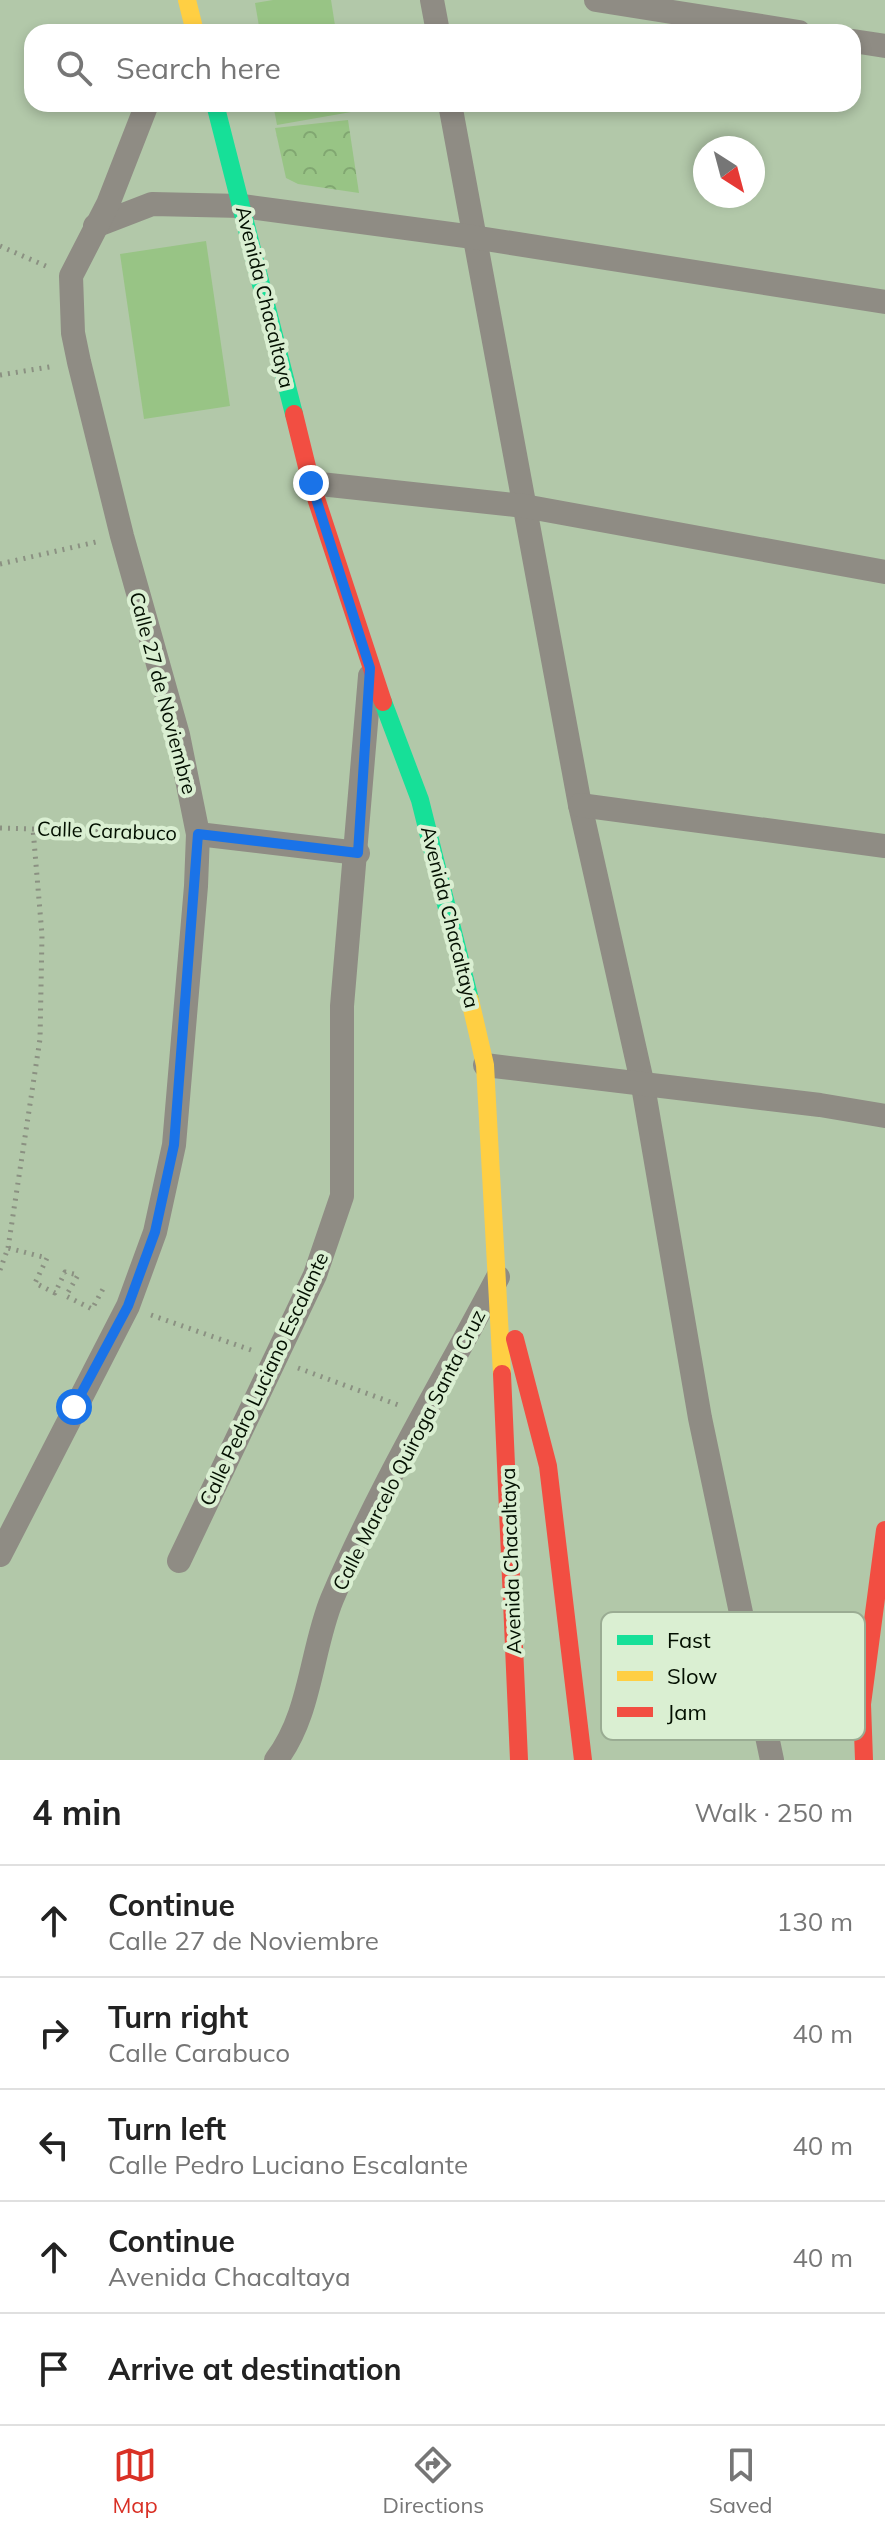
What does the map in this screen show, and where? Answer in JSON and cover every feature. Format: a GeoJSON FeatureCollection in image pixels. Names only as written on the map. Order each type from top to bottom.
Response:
{"type":"FeatureCollection","features":[{"type":"Feature","properties":{"kind":"street"},"geometry":{"type":"LineString","coordinates":[[432,0],[436,24]]}},
{"type":"Feature","properties":{"kind":"street"},"geometry":{"type":"LineString","coordinates":[[596,0],[748,24]]}},
{"type":"Feature","properties":{"kind":"street"},"geometry":{"type":"LineString","coordinates":[[861,42],[885,46]]}},
{"type":"Feature","properties":{"kind":"street","name":"Calle 27 de Noviembre"},"geometry":{"type":"LineString","coordinates":[[0,1555],[123,1314],[155,1232],[174,1145],[198,834],[178,735],[122,536],[79,362],[73,333],[71,276],[129,155],[144,112]]}},
{"type":"Feature","properties":{"kind":"street","name":"Avenida Chacaltaya"},"geometry":{"type":"LineString","coordinates":[[217,112],[311,483],[370,668],[420,800],[450,909],[485,1065],[498,1276],[519,1760]]}},
{"type":"Feature","properties":{"kind":"street"},"geometry":{"type":"LineString","coordinates":[[451,112],[580,805],[643,1086],[700,1418],[741,1612]]}},
{"type":"Feature","properties":{"kind":"street"},"geometry":{"type":"LineString","coordinates":[[95,226],[152,204],[242,206],[473,237],[885,302]]}},
{"type":"Feature","properties":{"kind":"street"},"geometry":{"type":"LineString","coordinates":[[311,483],[524,506],[885,572]]}},
{"type":"Feature","properties":{"kind":"street","name":"Calle Pedro Luciano Escalante"},"geometry":{"type":"LineString","coordinates":[[179,1561],[315,1275],[342,1196],[342,1006],[358,853],[370,668]]}},
{"type":"Feature","properties":{"kind":"street"},"geometry":{"type":"LineString","coordinates":[[580,805],[885,846]]}},
{"type":"Feature","properties":{"kind":"street","name":"Calle Carabuco"},"geometry":{"type":"LineString","coordinates":[[198,834],[358,853]]}},
{"type":"Feature","properties":{"kind":"street"},"geometry":{"type":"LineString","coordinates":[[485,1065],[820,1105],[885,1116]]}},
{"type":"Feature","properties":{"kind":"street"},"geometry":{"type":"LineString","coordinates":[[498,1276],[548,1466],[583,1760]]}},
{"type":"Feature","properties":{"kind":"street","name":"Calle Marcelo Quiroga Santa Cruz"},"geometry":{"type":"LineString","coordinates":[[276,1760],[296,1722],[331,1601],[376,1506],[498,1276]]}},
{"type":"Feature","properties":{"kind":"street"},"geometry":{"type":"LineString","coordinates":[[865,1690],[880,1623],[885,1530]]}},
{"type":"Feature","properties":{"kind":"street"},"geometry":{"type":"LineString","coordinates":[[768,1740],[772,1760]]}},
{"type":"Feature","properties":{"kind":"street"},"geometry":{"type":"LineString","coordinates":[[863,1740],[864,1760]]}},
{"type":"Feature","properties":{"kind":"path"},"geometry":{"type":"LineString","coordinates":[[0,246],[71,276]]}},
{"type":"Feature","properties":{"kind":"path"},"geometry":{"type":"LineString","coordinates":[[0,375],[79,362]]}},
{"type":"Feature","properties":{"kind":"path"},"geometry":{"type":"LineString","coordinates":[[0,564],[122,536]]}},
{"type":"Feature","properties":{"kind":"path","name":"Calle Carabuco"},"geometry":{"type":"LineString","coordinates":[[0,828],[198,834]]}},
{"type":"Feature","properties":{"kind":"path"},"geometry":{"type":"LineString","coordinates":[[0,1270],[8,1248],[40,1039],[42,935],[33,829]]}},
{"type":"Feature","properties":{"kind":"path"},"geometry":{"type":"LineString","coordinates":[[8,1248],[47,1258],[35,1283],[55,1293],[65,1272],[78,1275],[66,1296],[92,1309],[103,1289],[117,1295],[113,1308],[123,1314]]}},
{"type":"Feature","properties":{"kind":"green space"},"geometry":{"type":"Polygon","coordinates":[[[331,0],[335,24],[259,24],[255,3],[331,0]]]}},
{"type":"Feature","properties":{"kind":"green space"},"geometry":{"type":"Polygon","coordinates":[[[275,112],[351,112],[277,125],[275,112]]]}},
{"type":"Feature","properties":{"kind":"green space"},"geometry":{"type":"Polygon","coordinates":[[[348,120],[359,193],[298,184],[286,178],[275,128],[348,120]]]}},
{"type":"Feature","properties":{"kind":"green space"},"geometry":{"type":"Polygon","coordinates":[[[206,241],[230,406],[144,419],[120,254],[206,241]]]}},
{"type":"Feature","properties":{"kind":"traffic: fast"},"geometry":{"type":"LineString","coordinates":[[217,112],[294,414]]}},
{"type":"Feature","properties":{"kind":"traffic: fast"},"geometry":{"type":"LineString","coordinates":[[383,702],[420,800],[470,1000]]}},
{"type":"Feature","properties":{"kind":"traffic: slow"},"geometry":{"type":"LineString","coordinates":[[187,0],[193,24]]}},
{"type":"Feature","properties":{"kind":"traffic: slow"},"geometry":{"type":"LineString","coordinates":[[470,1000],[485,1065],[502,1374]]}},
{"type":"Feature","properties":{"kind":"traffic: jam"},"geometry":{"type":"LineString","coordinates":[[294,414],[311,483],[383,702]]}},
{"type":"Feature","properties":{"kind":"traffic: jam"},"geometry":{"type":"LineString","coordinates":[[515,1339],[548,1466],[583,1760]]}},
{"type":"Feature","properties":{"kind":"traffic: jam"},"geometry":{"type":"LineString","coordinates":[[502,1374],[519,1760]]}},
{"type":"Feature","properties":{"kind":"traffic: jam"},"geometry":{"type":"LineString","coordinates":[[865,1681],[885,1530]]}},
{"type":"Feature","properties":{"kind":"traffic: jam"},"geometry":{"type":"LineString","coordinates":[[863,1740],[864,1760]]}},
{"type":"Feature","properties":{"kind":"route"},"geometry":{"type":"LineString","coordinates":[[74,1407],[128,1306],[155,1232],[174,1145],[198,834],[358,853],[370,668],[311,483]]}}]}
